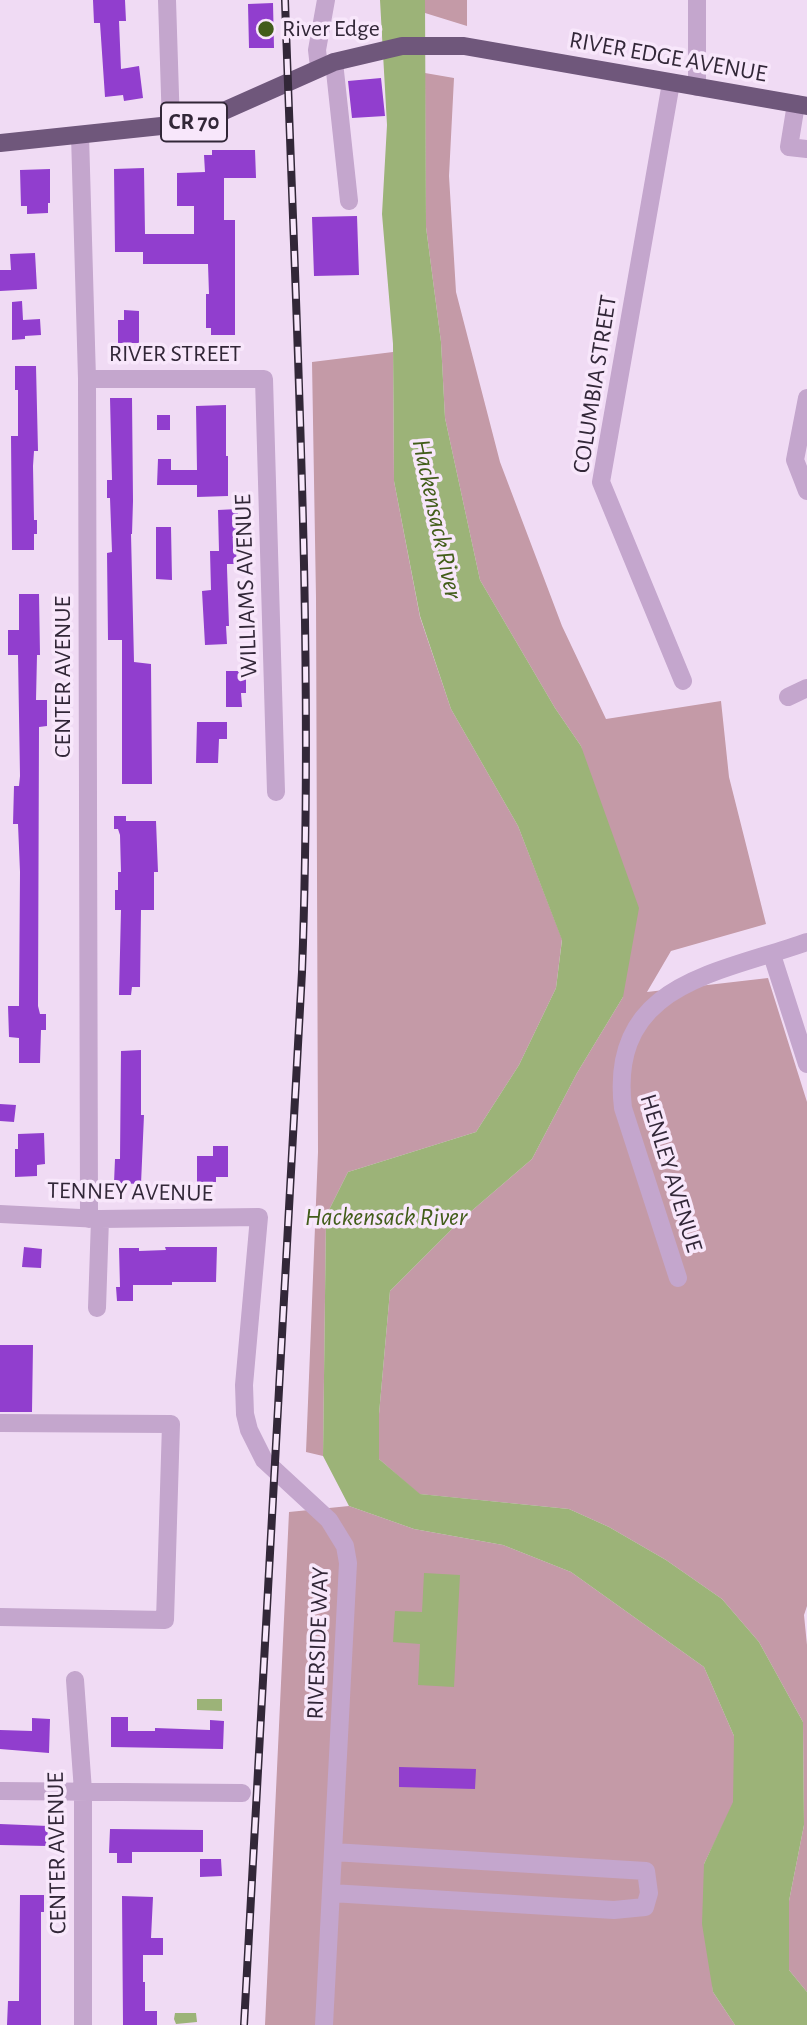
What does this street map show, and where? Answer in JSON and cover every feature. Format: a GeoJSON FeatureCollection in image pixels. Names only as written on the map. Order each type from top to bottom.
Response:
{"type":"FeatureCollection","features":[{"type":"Feature","properties":{"kind":"main road","name":"RIVER EDGE AVENUE"},"geometry":{"type":"LineString","coordinates":[[326,65],[374,51],[431,44],[464,46],[802,105]]}},
{"type":"Feature","properties":{"kind":"main road","name":"CR 70"},"geometry":{"type":"LineString","coordinates":[[0,142],[199,122],[326,65]]}},
{"type":"Feature","properties":{"kind":"street"},"geometry":{"type":"LineString","coordinates":[[167,0],[171,126]]}},
{"type":"Feature","properties":{"kind":"street"},"geometry":{"type":"LineString","coordinates":[[326,0],[317,50],[326,65],[349,201]]}},
{"type":"Feature","properties":{"kind":"street"},"geometry":{"type":"LineString","coordinates":[[697,0],[697,87]]}},
{"type":"Feature","properties":{"kind":"street","name":"COLUMBIA STREET"},"geometry":{"type":"LineString","coordinates":[[671,83],[601,482],[683,681]]}},
{"type":"Feature","properties":{"kind":"street"},"geometry":{"type":"LineString","coordinates":[[802,105],[789,147],[807,149]]}},
{"type":"Feature","properties":{"kind":"street","name":"CENTER AVENUE"},"geometry":{"type":"LineString","coordinates":[[80,135],[87,379],[97,1308]]}},
{"type":"Feature","properties":{"kind":"street","name":"RIVER STREET"},"geometry":{"type":"LineString","coordinates":[[87,379],[264,379]]}},
{"type":"Feature","properties":{"kind":"street","name":"WILLIAMS AVENUE"},"geometry":{"type":"LineString","coordinates":[[264,379],[275,792]]}},
{"type":"Feature","properties":{"kind":"street"},"geometry":{"type":"LineString","coordinates":[[807,398],[795,460],[807,491]]}},
{"type":"Feature","properties":{"kind":"street"},"geometry":{"type":"LineString","coordinates":[[788,696],[807,688]]}},
{"type":"Feature","properties":{"kind":"street","name":"HENLEY AVENUE"},"geometry":{"type":"LineString","coordinates":[[678,1278],[623,1108],[620,1087],[625,1053],[638,1023],[667,993],[695,980],[807,942]]}},
{"type":"Feature","properties":{"kind":"street"},"geometry":{"type":"LineString","coordinates":[[772,955],[807,1064]]}},
{"type":"Feature","properties":{"kind":"street","name":"TENNEY AVENUE"},"geometry":{"type":"LineString","coordinates":[[0,1214],[94,1219],[259,1217]]}},
{"type":"Feature","properties":{"kind":"street","name":"RIVERSIDE WAY"},"geometry":{"type":"LineString","coordinates":[[259,1217],[244,1385],[247,1422],[264,1460],[329,1520],[345,1546],[348,1563],[324,2025]]}},
{"type":"Feature","properties":{"kind":"street"},"geometry":{"type":"LineString","coordinates":[[0,1423],[171,1424],[164,1620],[0,1617]]}},
{"type":"Feature","properties":{"kind":"street","name":"CENTER AVENUE"},"geometry":{"type":"LineString","coordinates":[[75,1680],[83,1791],[83,2025]]}},
{"type":"Feature","properties":{"kind":"street"},"geometry":{"type":"LineString","coordinates":[[0,1791],[242,1793]]}},
{"type":"Feature","properties":{"kind":"street"},"geometry":{"type":"LineString","coordinates":[[331,1893],[614,1910],[645,1907],[649,1893],[646,1871],[333,1852]]}},
{"type":"Feature","properties":{"kind":"shaded area"},"geometry":{"type":"Polygon","coordinates":[[[425,0],[467,0],[467,26],[425,13],[425,0]]]}},
{"type":"Feature","properties":{"kind":"shaded area"},"geometry":{"type":"Polygon","coordinates":[[[425,73],[454,78],[449,176],[456,292],[500,462],[562,626],[606,719],[721,701],[729,777],[766,924],[671,951],[647,992],[768,978],[807,1102],[807,1606],[804,1615],[807,1645],[807,1992],[789,1970],[789,1901],[804,1825],[803,1722],[759,1642],[722,1599],[666,1560],[609,1527],[569,1509],[419,1494],[379,1459],[379,1414],[390,1291],[461,1220],[532,1159],[577,1073],[623,997],[581,746],[555,708],[480,580],[445,418],[441,342],[426,227],[425,73]]]}},
{"type":"Feature","properties":{"kind":"shaded area"},"geometry":{"type":"Polygon","coordinates":[[[393,352],[394,481],[420,617],[451,709],[518,826],[562,939],[556,988],[519,1065],[476,1132],[348,1172],[326,1216],[323,1456],[306,1452],[318,1152],[316,598],[312,362],[393,352]]]}},
{"type":"Feature","properties":{"kind":"shaded area"},"geometry":{"type":"Polygon","coordinates":[[[349,1506],[414,1529],[503,1545],[571,1572],[704,1667],[734,1736],[734,1802],[704,1864],[713,1992],[735,2025],[265,2025],[289,1512],[349,1506]]]}},
{"type":"Feature","properties":{"kind":"water","name":"Hackensack River"},"geometry":{"type":"Polygon","coordinates":[[[380,0],[425,0],[426,227],[441,342],[445,418],[480,580],[555,708],[581,746],[639,908],[623,997],[577,1073],[532,1159],[461,1220],[390,1291],[379,1414],[379,1459],[420,1494],[569,1509],[609,1527],[666,1560],[722,1599],[759,1642],[803,1722],[804,1825],[789,1901],[789,1970],[807,1992],[807,2025],[735,2025],[713,1992],[702,1924],[704,1864],[733,1802],[734,1736],[704,1667],[571,1572],[503,1545],[414,1529],[349,1506],[323,1456],[326,1216],[348,1172],[476,1132],[519,1065],[556,988],[562,940],[518,826],[451,709],[420,616],[394,481],[393,344],[382,214],[387,125],[380,0]]]}},
{"type":"Feature","properties":{"kind":"water"},"geometry":{"type":"Polygon","coordinates":[[[424,1573],[460,1575],[454,1687],[418,1685],[420,1644],[393,1642],[395,1611],[422,1612],[424,1573]]]}},
{"type":"Feature","properties":{"kind":"water"},"geometry":{"type":"Polygon","coordinates":[[[197,1699],[222,1699],[222,1711],[197,1710],[197,1699]]]}},
{"type":"Feature","properties":{"kind":"water"},"geometry":{"type":"Polygon","coordinates":[[[175,2013],[196,2013],[197,2022],[176,2024],[175,2013]]]}},
{"type":"Feature","properties":{"kind":"building"},"geometry":{"type":"Polygon","coordinates":[[[93,0],[125,0],[126,21],[119,21],[121,69],[139,66],[143,98],[124,101],[123,95],[105,97],[100,23],[94,23],[93,0]]]}},
{"type":"Feature","properties":{"kind":"building"},"geometry":{"type":"Polygon","coordinates":[[[273,3],[274,48],[249,48],[248,4],[273,3]]]}},
{"type":"Feature","properties":{"kind":"building"},"geometry":{"type":"Polygon","coordinates":[[[381,78],[385,116],[352,118],[348,81],[381,78]]]}},
{"type":"Feature","properties":{"kind":"building"},"geometry":{"type":"Polygon","coordinates":[[[212,150],[255,150],[256,178],[224,178],[224,220],[235,220],[235,335],[211,335],[211,328],[206,328],[208,264],[143,264],[143,252],[115,252],[114,169],[144,168],[145,234],[194,234],[194,206],[177,206],[177,173],[205,172],[204,155],[212,155],[212,150]]]}},
{"type":"Feature","properties":{"kind":"building"},"geometry":{"type":"Polygon","coordinates":[[[50,169],[48,213],[27,214],[27,206],[21,206],[20,170],[50,169]]]}},
{"type":"Feature","properties":{"kind":"building"},"geometry":{"type":"Polygon","coordinates":[[[357,216],[359,275],[314,276],[312,217],[357,216]]]}},
{"type":"Feature","properties":{"kind":"building"},"geometry":{"type":"Polygon","coordinates":[[[35,253],[37,289],[0,291],[0,270],[11,270],[10,254],[35,253]]]}},
{"type":"Feature","properties":{"kind":"building"},"geometry":{"type":"Polygon","coordinates":[[[22,301],[23,320],[40,319],[41,335],[12,340],[12,302],[22,301]]]}},
{"type":"Feature","properties":{"kind":"building"},"geometry":{"type":"Polygon","coordinates":[[[124,310],[139,311],[139,343],[118,343],[118,320],[124,320],[124,310]]]}},
{"type":"Feature","properties":{"kind":"building"},"geometry":{"type":"Polygon","coordinates":[[[15,366],[36,366],[38,451],[34,451],[33,466],[34,520],[37,520],[34,550],[12,550],[11,436],[18,436],[15,366]]]}},
{"type":"Feature","properties":{"kind":"building"},"geometry":{"type":"Polygon","coordinates":[[[110,398],[132,398],[134,662],[151,664],[152,784],[122,784],[122,640],[108,640],[107,553],[112,552],[110,498],[107,498],[107,480],[112,480],[110,398]]]}},
{"type":"Feature","properties":{"kind":"building"},"geometry":{"type":"Polygon","coordinates":[[[226,405],[228,496],[197,497],[197,485],[157,485],[158,459],[171,459],[171,470],[197,470],[196,406],[226,405]]]}},
{"type":"Feature","properties":{"kind":"building"},"geometry":{"type":"Polygon","coordinates":[[[157,415],[170,415],[170,430],[157,430],[157,415]]]}},
{"type":"Feature","properties":{"kind":"building"},"geometry":{"type":"Polygon","coordinates":[[[238,509],[236,564],[227,564],[227,644],[205,645],[202,591],[211,590],[210,551],[219,551],[218,510],[238,509]]]}},
{"type":"Feature","properties":{"kind":"building"},"geometry":{"type":"Polygon","coordinates":[[[156,527],[171,527],[172,580],[156,579],[156,527]]]}},
{"type":"Feature","properties":{"kind":"building"},"geometry":{"type":"Polygon","coordinates":[[[19,594],[39,594],[40,655],[37,655],[36,700],[47,700],[47,726],[39,727],[38,1006],[40,1014],[46,1014],[46,1030],[41,1030],[40,1063],[19,1063],[19,1038],[9,1037],[8,1006],[19,1006],[20,872],[18,824],[13,824],[14,786],[19,786],[20,776],[18,655],[8,655],[8,630],[19,630],[19,594]]]}},
{"type":"Feature","properties":{"kind":"building"},"geometry":{"type":"Polygon","coordinates":[[[226,671],[246,671],[246,693],[241,693],[242,707],[226,707],[226,671]]]}},
{"type":"Feature","properties":{"kind":"building"},"geometry":{"type":"Polygon","coordinates":[[[197,722],[227,722],[227,739],[219,739],[218,763],[196,763],[197,722]]]}},
{"type":"Feature","properties":{"kind":"building"},"geometry":{"type":"Polygon","coordinates":[[[114,816],[126,816],[126,821],[156,821],[158,872],[154,872],[154,910],[141,910],[140,987],[132,987],[131,995],[119,995],[121,910],[115,910],[115,890],[118,890],[118,872],[121,872],[120,835],[118,829],[114,829],[114,816]]]}},
{"type":"Feature","properties":{"kind":"building"},"geometry":{"type":"Polygon","coordinates":[[[141,1050],[141,1115],[144,1115],[141,1184],[114,1183],[115,1159],[120,1159],[121,1051],[141,1050]]]}},
{"type":"Feature","properties":{"kind":"building"},"geometry":{"type":"Polygon","coordinates":[[[0,1104],[16,1105],[14,1122],[0,1121],[0,1104]]]}},
{"type":"Feature","properties":{"kind":"building"},"geometry":{"type":"Polygon","coordinates":[[[44,1133],[45,1164],[37,1165],[37,1176],[15,1177],[18,1134],[44,1133]]]}},
{"type":"Feature","properties":{"kind":"building"},"geometry":{"type":"Polygon","coordinates":[[[213,1146],[228,1146],[228,1177],[216,1177],[216,1182],[197,1182],[197,1156],[213,1156],[213,1146]]]}},
{"type":"Feature","properties":{"kind":"building"},"geometry":{"type":"Polygon","coordinates":[[[24,1247],[42,1249],[41,1268],[22,1267],[24,1247]]]}},
{"type":"Feature","properties":{"kind":"building"},"geometry":{"type":"Polygon","coordinates":[[[165,1247],[217,1247],[216,1282],[133,1285],[133,1301],[117,1301],[116,1287],[120,1287],[119,1248],[139,1248],[139,1251],[166,1250],[165,1247]]]}},
{"type":"Feature","properties":{"kind":"building"},"geometry":{"type":"Polygon","coordinates":[[[0,1345],[33,1345],[32,1412],[0,1412],[0,1345]]]}},
{"type":"Feature","properties":{"kind":"building"},"geometry":{"type":"Polygon","coordinates":[[[111,1717],[128,1717],[128,1731],[155,1731],[155,1728],[210,1730],[210,1720],[224,1721],[223,1749],[111,1747],[111,1717]]]}},
{"type":"Feature","properties":{"kind":"building"},"geometry":{"type":"Polygon","coordinates":[[[32,1718],[50,1719],[49,1753],[0,1749],[0,1730],[32,1731],[32,1718]]]}},
{"type":"Feature","properties":{"kind":"building"},"geometry":{"type":"Polygon","coordinates":[[[399,1767],[476,1769],[475,1789],[399,1787],[399,1767]]]}},
{"type":"Feature","properties":{"kind":"building"},"geometry":{"type":"Polygon","coordinates":[[[0,1824],[48,1826],[47,1846],[0,1845],[0,1824]]]}},
{"type":"Feature","properties":{"kind":"building"},"geometry":{"type":"Polygon","coordinates":[[[110,1829],[203,1830],[203,1852],[132,1852],[132,1863],[117,1863],[117,1853],[109,1853],[110,1829]]]}},
{"type":"Feature","properties":{"kind":"building"},"geometry":{"type":"Polygon","coordinates":[[[200,1859],[221,1859],[222,1876],[200,1877],[200,1859]]]}},
{"type":"Feature","properties":{"kind":"building"},"geometry":{"type":"Polygon","coordinates":[[[20,1895],[44,1895],[44,1912],[41,1912],[41,2025],[7,2025],[8,2001],[19,2001],[20,1895]]]}},
{"type":"Feature","properties":{"kind":"building"},"geometry":{"type":"Polygon","coordinates":[[[122,1896],[153,1897],[151,1938],[163,1938],[163,1955],[143,1955],[143,1982],[145,2011],[157,2011],[157,2025],[123,2025],[122,1896]]]}},
{"type":"Feature","properties":{"kind":"railway"},"geometry":{"type":"LineString","coordinates":[[244,2025],[302,972],[305,850],[305,608],[285,0]]}},
{"type":"Feature","properties":{"kind":"place","name":"River Edge"},"geometry":{"type":"Point","coordinates":[266,29]}}]}
